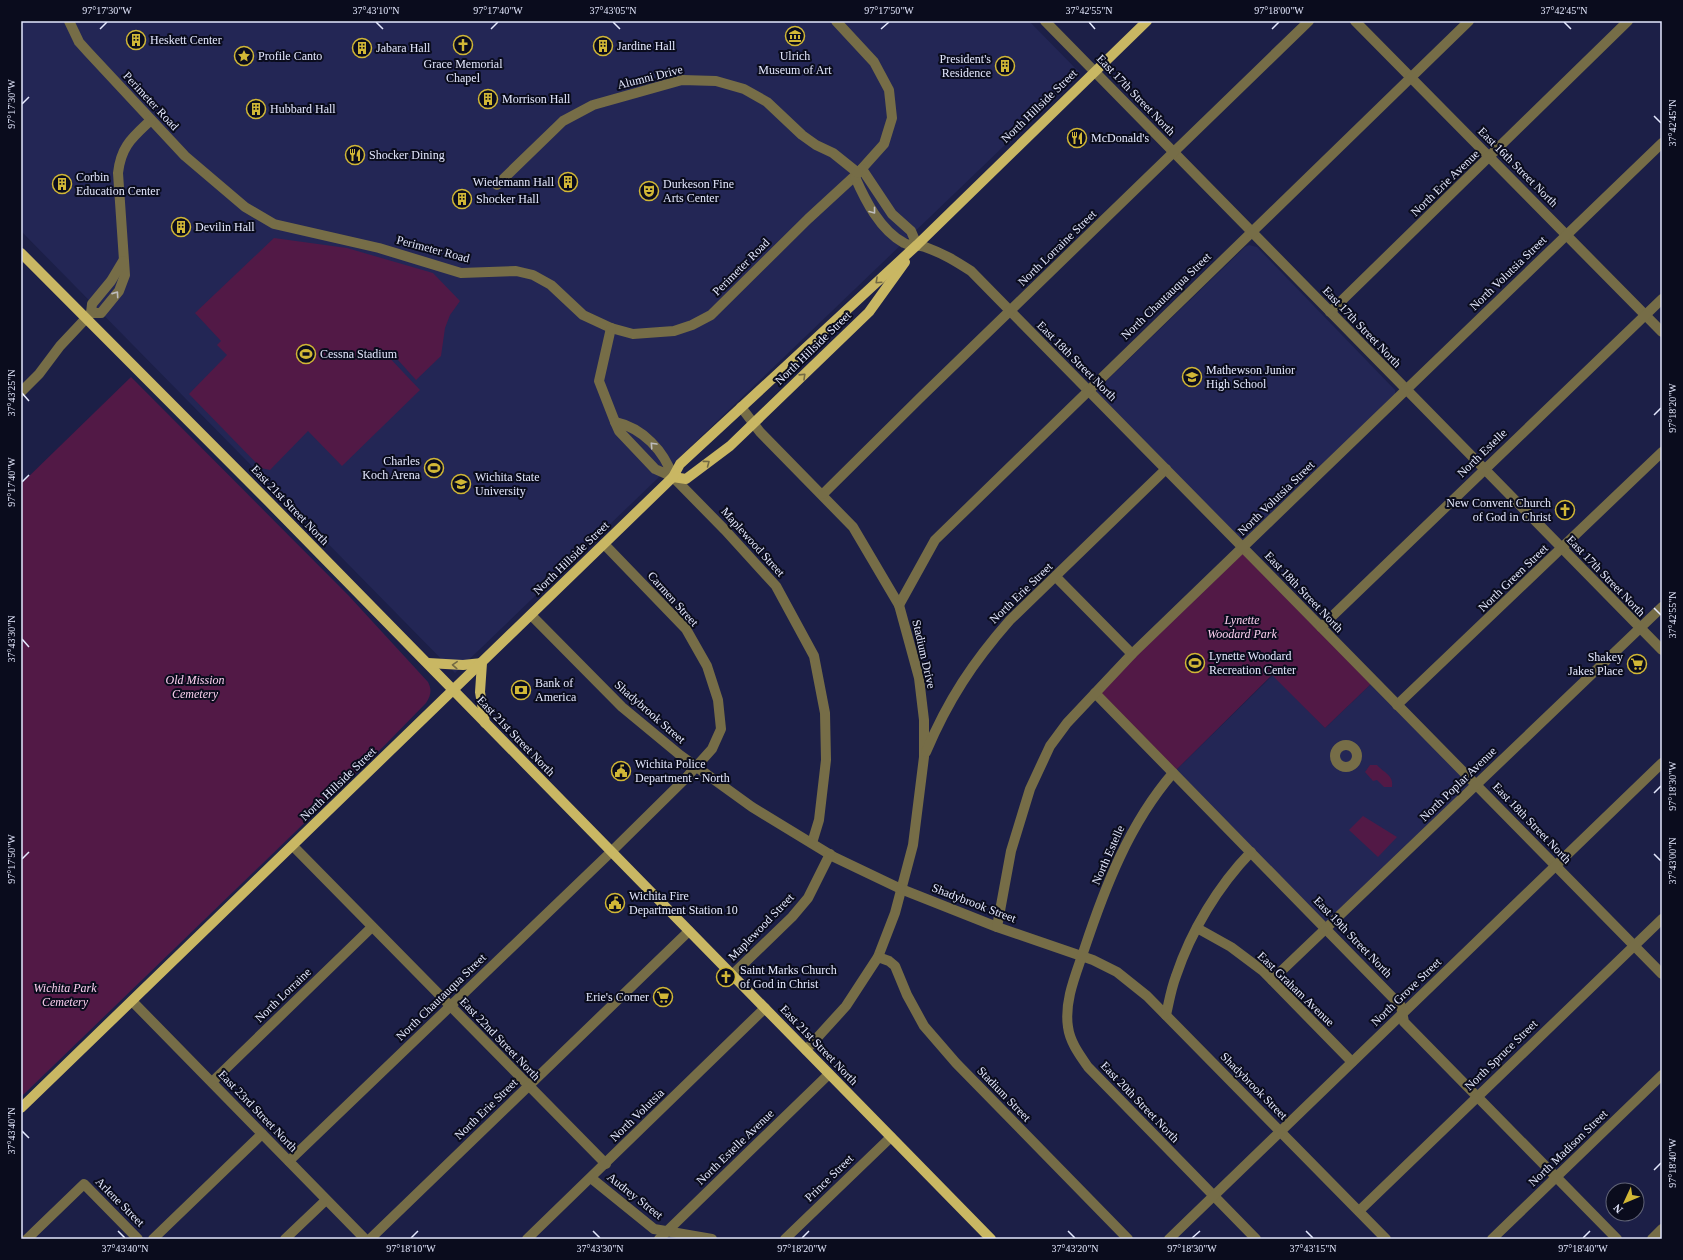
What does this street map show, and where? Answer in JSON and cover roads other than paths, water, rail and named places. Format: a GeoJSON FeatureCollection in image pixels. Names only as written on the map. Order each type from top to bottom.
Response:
{"type":"FeatureCollection","features":[{"type":"Feature","properties":{"kind":"main road","name":"North Hillside Street"},"geometry":{"type":"LineString","coordinates":[[21,1108],[673,477],[680,464],[917,245],[1147,21]]}},
{"type":"Feature","properties":{"kind":"main road","name":"North Hillside Street"},"geometry":{"type":"LineString","coordinates":[[673,477],[686,479],[730,446],[869,312],[917,245]]}},
{"type":"Feature","properties":{"kind":"main road","name":"East 21st Street North"},"geometry":{"type":"LineString","coordinates":[[21,253],[88,315],[485,723],[991,1239]]}},
{"type":"Feature","properties":{"kind":"main road"},"geometry":{"type":"LineString","coordinates":[[428,664],[462,665],[482,663],[480,692],[485,723]]}},
{"type":"Feature","properties":{"kind":"street","name":"Perimeter Road"},"geometry":{"type":"LineString","coordinates":[[69,21],[79,42],[151,120],[201,170],[245,207],[274,224],[379,248],[460,273],[516,271],[533,275],[551,285],[583,315],[611,328],[633,334],[674,331],[692,325],[711,315],[808,219],[858,173],[884,144],[892,118],[889,90],[874,62],[836,21]]}},
{"type":"Feature","properties":{"kind":"street","name":"East 17th Street North"},"geometry":{"type":"LineString","coordinates":[[1045,21],[1406,391],[1662,650]]}},
{"type":"Feature","properties":{"kind":"street","name":"North Lorraine Street"},"geometry":{"type":"LineString","coordinates":[[823,494],[1309,21]]}},
{"type":"Feature","properties":{"kind":"street","name":"East 16th Street North"},"geometry":{"type":"LineString","coordinates":[[1355,21],[1662,332]]}},
{"type":"Feature","properties":{"kind":"street","name":"North Chautauqua Street"},"geometry":{"type":"LineString","coordinates":[[899,605],[934,540],[1412,78],[1469,21]]}},
{"type":"Feature","properties":{"kind":"street","name":"North Erie Avenue"},"geometry":{"type":"LineString","coordinates":[[1330,312],[1628,21]]}},
{"type":"Feature","properties":{"kind":"street","name":"Alumni Drive"},"geometry":{"type":"LineString","coordinates":[[497,185],[563,121],[593,106],[682,80],[716,81],[744,89],[767,102],[802,135],[816,145],[833,153],[858,173],[892,214],[911,232],[917,245],[905,244],[890,232],[866,202],[858,173]]}},
{"type":"Feature","properties":{"kind":"street"},"geometry":{"type":"LineString","coordinates":[[21,392],[39,374],[60,346],[88,315],[101,313],[119,291],[125,275],[118,174],[120,159],[128,143],[151,120]]}},
{"type":"Feature","properties":{"kind":"street","name":"North Volutsia Street"},"geometry":{"type":"LineString","coordinates":[[997,927],[1011,851],[1030,789],[1050,746],[1067,722],[1132,654],[1662,143]]}},
{"type":"Feature","properties":{"kind":"street","name":"East 18th Street North"},"geometry":{"type":"LineString","coordinates":[[917,245],[946,254],[971,271],[1662,974]]}},
{"type":"Feature","properties":{"kind":"street","name":"North Estelle"},"geometry":{"type":"LineString","coordinates":[[1321,627],[1662,299]]}},
{"type":"Feature","properties":{"kind":"street"},"geometry":{"type":"LineString","coordinates":[[611,328],[599,381],[615,422],[619,431],[655,469],[673,477]]}},
{"type":"Feature","properties":{"kind":"street","name":"Stadium Drive"},"geometry":{"type":"LineString","coordinates":[[741,407],[760,432],[823,494],[853,527],[899,605],[919,678],[924,720],[924,757],[913,845],[896,913],[878,957]]}},
{"type":"Feature","properties":{"kind":"street"},"geometry":{"type":"LineString","coordinates":[[615,422],[629,425],[643,435],[667,461],[673,477]]}},
{"type":"Feature","properties":{"kind":"street","name":"North Green Street"},"geometry":{"type":"LineString","coordinates":[[1397,706],[1662,452]]}},
{"type":"Feature","properties":{"kind":"street","name":"North Erie Street"},"geometry":{"type":"LineString","coordinates":[[924,757],[941,717],[967,674],[988,645],[1010,620],[1166,469]]}},
{"type":"Feature","properties":{"kind":"street","name":"Maplewood Street"},"geometry":{"type":"LineString","coordinates":[[673,477],[725,530],[776,586],[814,656],[825,713],[826,760],[819,820],[812,843]]}},
{"type":"Feature","properties":{"kind":"street","name":"Carmen Street"},"geometry":{"type":"LineString","coordinates":[[604,544],[686,629],[707,666],[718,700],[721,729],[712,749],[696,767],[612,851]]}},
{"type":"Feature","properties":{"kind":"street"},"geometry":{"type":"LineString","coordinates":[[1056,577],[1132,654]]}},
{"type":"Feature","properties":{"kind":"street","name":"North Poplar Avenue"},"geometry":{"type":"LineString","coordinates":[[1272,980],[1662,607]]}},
{"type":"Feature","properties":{"kind":"street","name":"Shadybrook Street"},"geometry":{"type":"LineString","coordinates":[[531,615],[622,707],[696,767],[752,807],[830,854],[902,889],[997,927],[1082,956],[1117,972],[1147,996],[1386,1239]]}},
{"type":"Feature","properties":{"kind":"street","name":"East 19th Street North"},"geometry":{"type":"LineString","coordinates":[[1095,693],[1401,1006],[1404,1022],[1617,1239]]}},
{"type":"Feature","properties":{"kind":"street","name":"North Grove Street"},"geometry":{"type":"LineString","coordinates":[[1168,1239],[1662,763]]}},
{"type":"Feature","properties":{"kind":"street","name":"North Estelle"},"geometry":{"type":"LineString","coordinates":[[1082,956],[1111,876],[1127,840],[1155,793],[1173,773]]}},
{"type":"Feature","properties":{"kind":"street","name":"East 22nd Street North"},"geometry":{"type":"LineString","coordinates":[[293,846],[606,1164]]}},
{"type":"Feature","properties":{"kind":"street","name":"North Chautauqua Street"},"geometry":{"type":"LineString","coordinates":[[288,1161],[612,851]]}},
{"type":"Feature","properties":{"kind":"street"},"geometry":{"type":"LineString","coordinates":[[1166,1015],[1176,976],[1197,928],[1214,897],[1234,869],[1251,852]]}},
{"type":"Feature","properties":{"kind":"street","name":"Maplewood Street"},"geometry":{"type":"LineString","coordinates":[[732,975],[792,917],[808,898],[830,854]]}},
{"type":"Feature","properties":{"kind":"street","name":"North Spruce Street"},"geometry":{"type":"LineString","coordinates":[[1359,1211],[1662,919]]}},
{"type":"Feature","properties":{"kind":"street","name":"North Lorraine"},"geometry":{"type":"LineString","coordinates":[[212,1082],[372,927]]}},
{"type":"Feature","properties":{"kind":"street","name":"East Graham Avenue"},"geometry":{"type":"LineString","coordinates":[[1197,928],[1231,948],[1263,971],[1352,1062]]}},
{"type":"Feature","properties":{"kind":"street","name":"North Erie Street"},"geometry":{"type":"LineString","coordinates":[[370,1239],[689,930]]}},
{"type":"Feature","properties":{"kind":"street","name":"East 20th Street North"},"geometry":{"type":"LineString","coordinates":[[1082,956],[1071,988],[1067,1011],[1068,1027],[1074,1046],[1088,1067],[1256,1239]]}},
{"type":"Feature","properties":{"kind":"street"},"geometry":{"type":"LineString","coordinates":[[806,1050],[846,1006],[878,957]]}},
{"type":"Feature","properties":{"kind":"street","name":"Stadium Street"},"geometry":{"type":"LineString","coordinates":[[878,957],[889,961],[895,966],[907,996],[924,1026],[956,1063],[1128,1239]]}},
{"type":"Feature","properties":{"kind":"street","name":"East 23rd Street North"},"geometry":{"type":"LineString","coordinates":[[132,1000],[365,1239]]}},
{"type":"Feature","properties":{"kind":"street","name":"North Volutsia"},"geometry":{"type":"LineString","coordinates":[[527,1239],[592,1178],[765,1008]]}},
{"type":"Feature","properties":{"kind":"street","name":"North Estelle Avenue"},"geometry":{"type":"LineString","coordinates":[[659,1239],[829,1074]]}},
{"type":"Feature","properties":{"kind":"street","name":"North Madison Street"},"geometry":{"type":"LineString","coordinates":[[1492,1239],[1662,1075]]}},
{"type":"Feature","properties":{"kind":"street"},"geometry":{"type":"LineString","coordinates":[[153,1239],[262,1134]]}},
{"type":"Feature","properties":{"kind":"street","name":"Prince Street"},"geometry":{"type":"LineString","coordinates":[[786,1239],[891,1137]]}},
{"type":"Feature","properties":{"kind":"street","name":"Audrey Street"},"geometry":{"type":"LineString","coordinates":[[592,1178],[654,1229],[712,1239]]}},
{"type":"Feature","properties":{"kind":"street","name":"Arlene Street"},"geometry":{"type":"LineString","coordinates":[[27,1239],[84,1184],[138,1239]]}},
{"type":"Feature","properties":{"kind":"street"},"geometry":{"type":"LineString","coordinates":[[285,1239],[326,1200]]}},
{"type":"Feature","properties":{"kind":"street"},"geometry":{"type":"LineString","coordinates":[[1652,1239],[1662,1229]]}},
{"type":"Feature","properties":{"kind":"place","name":"Ulrich Museum of Art"},"geometry":{"type":"Point","coordinates":[795,36]}},
{"type":"Feature","properties":{"kind":"place","name":"Heskett Center"},"geometry":{"type":"Point","coordinates":[136,40]}},
{"type":"Feature","properties":{"kind":"place","name":"Grace Memorial Chapel"},"geometry":{"type":"Point","coordinates":[463,45]}},
{"type":"Feature","properties":{"kind":"place","name":"Jardine Hall"},"geometry":{"type":"Point","coordinates":[603,46]}},
{"type":"Feature","properties":{"kind":"place","name":"Jabara Hall"},"geometry":{"type":"Point","coordinates":[362,48]}},
{"type":"Feature","properties":{"kind":"place","name":"Profile Canto"},"geometry":{"type":"Point","coordinates":[244,56]}},
{"type":"Feature","properties":{"kind":"place","name":"President's Residence"},"geometry":{"type":"Point","coordinates":[1005,66]}},
{"type":"Feature","properties":{"kind":"place","name":"Morrison Hall"},"geometry":{"type":"Point","coordinates":[488,99]}},
{"type":"Feature","properties":{"kind":"place","name":"Hubbard Hall"},"geometry":{"type":"Point","coordinates":[256,109]}},
{"type":"Feature","properties":{"kind":"place","name":"McDonald's"},"geometry":{"type":"Point","coordinates":[1077,138]}},
{"type":"Feature","properties":{"kind":"place","name":"Shocker Dining"},"geometry":{"type":"Point","coordinates":[355,155]}},
{"type":"Feature","properties":{"kind":"place","name":"Wiedemann Hall"},"geometry":{"type":"Point","coordinates":[568,182]}},
{"type":"Feature","properties":{"kind":"place","name":"Corbin Education Center"},"geometry":{"type":"Point","coordinates":[62,184]}},
{"type":"Feature","properties":{"kind":"place","name":"Durkeson Fine Arts Center"},"geometry":{"type":"Point","coordinates":[649,191]}},
{"type":"Feature","properties":{"kind":"place","name":"Shocker Hall"},"geometry":{"type":"Point","coordinates":[462,199]}},
{"type":"Feature","properties":{"kind":"place","name":"Devilin Hall"},"geometry":{"type":"Point","coordinates":[181,227]}},
{"type":"Feature","properties":{"kind":"place","name":"Cessna Stadium"},"geometry":{"type":"Point","coordinates":[306,354]}},
{"type":"Feature","properties":{"kind":"place","name":"Mathewson Junior High School"},"geometry":{"type":"Point","coordinates":[1192,377]}},
{"type":"Feature","properties":{"kind":"place","name":"Charles Koch Arena"},"geometry":{"type":"Point","coordinates":[434,468]}},
{"type":"Feature","properties":{"kind":"place","name":"Wichita State University"},"geometry":{"type":"Point","coordinates":[461,484]}},
{"type":"Feature","properties":{"kind":"place","name":"New Convent Church of God in Christ"},"geometry":{"type":"Point","coordinates":[1565,510]}},
{"type":"Feature","properties":{"kind":"place","name":"Lynette Woodard Recreation Center"},"geometry":{"type":"Point","coordinates":[1195,663]}},
{"type":"Feature","properties":{"kind":"place","name":"Shakey Jakes Place"},"geometry":{"type":"Point","coordinates":[1637,664]}},
{"type":"Feature","properties":{"kind":"place","name":"Bank of America"},"geometry":{"type":"Point","coordinates":[521,690]}},
{"type":"Feature","properties":{"kind":"place","name":"Wichita Police Department - North"},"geometry":{"type":"Point","coordinates":[621,771]}},
{"type":"Feature","properties":{"kind":"place","name":"Wichita Fire Department Station 10"},"geometry":{"type":"Point","coordinates":[615,903]}},
{"type":"Feature","properties":{"kind":"place","name":"Saint Marks Church of God in Christ"},"geometry":{"type":"Point","coordinates":[726,977]}},
{"type":"Feature","properties":{"kind":"place","name":"Erie's Corner"},"geometry":{"type":"Point","coordinates":[663,997]}},
{"type":"Feature","properties":{"kind":"park label","name":"Lynette Woodard Park"},"geometry":{"type":"Point","coordinates":[1242,627]}},
{"type":"Feature","properties":{"kind":"park label","name":"Old Mission Cemetery"},"geometry":{"type":"Point","coordinates":[195,687]}},
{"type":"Feature","properties":{"kind":"park label","name":"Wichita Park Cemetery"},"geometry":{"type":"Point","coordinates":[65,995]}}]}
